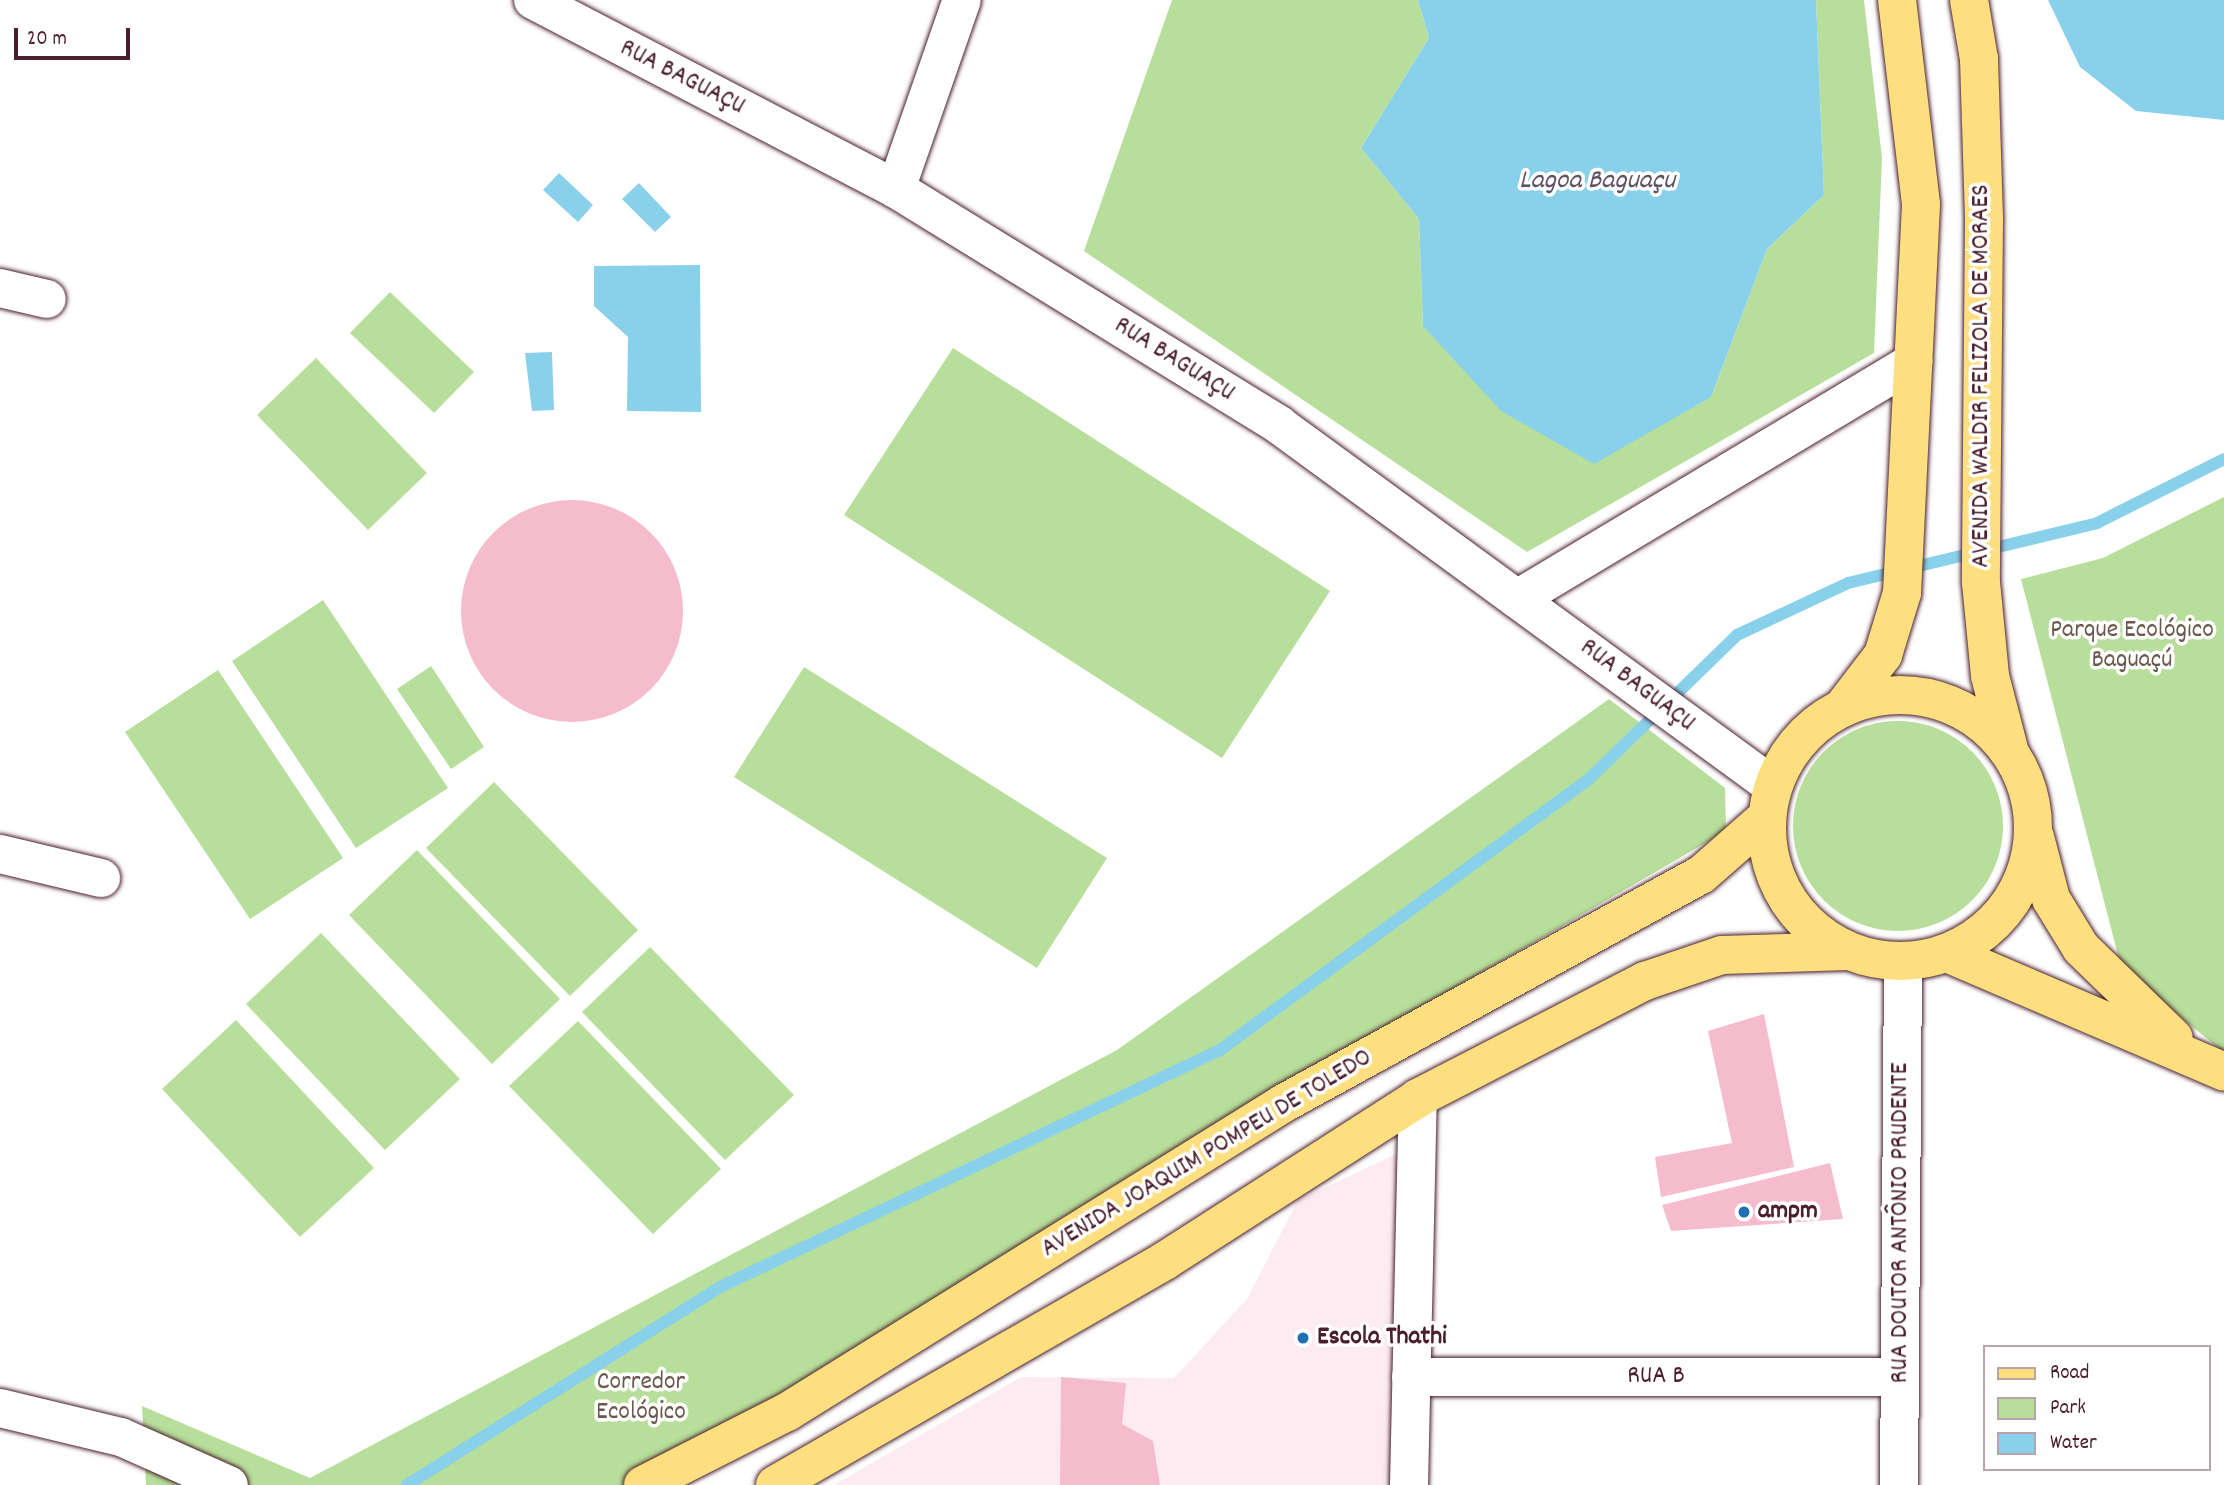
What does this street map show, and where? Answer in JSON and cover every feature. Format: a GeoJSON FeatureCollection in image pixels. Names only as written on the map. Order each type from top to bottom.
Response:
{"type":"FeatureCollection","features":[{"type":"Feature","properties":{"kind":"main road"},"geometry":{"type":"LineString","coordinates":[[1848,951],[1812,929],[1785,898],[1769,859],[1770,802],[1800,740],[1843,707],[1883,655],[1902,593],[1921,204],[1897,0]]}},
{"type":"Feature","properties":{"kind":"main road","name":"AVENIDA WALDIR FELIZOLA DE MORAES"},"geometry":{"type":"LineString","coordinates":[[1969,0],[1979,59],[1984,218],[1981,582],[1990,676],[2010,751]]}},
{"type":"Feature","properties":{"kind":"main road"},"geometry":{"type":"LineString","coordinates":[[1843,707],[1888,695],[1935,699],[1977,718],[2010,751],[2029,790],[2034,833],[2051,899],[2081,948],[2213,1067]]}},
{"type":"Feature","properties":{"kind":"main road","name":"AVENIDA JOAQUIM POMPEU DE TOLEDO"},"geometry":{"type":"LineString","coordinates":[[643,1485],[787,1412],[1284,1102],[1701,875],[1770,802]]}},
{"type":"Feature","properties":{"kind":"main road"},"geometry":{"type":"LineString","coordinates":[[775,1485],[1166,1260],[1418,1098],[1645,981],[1722,955],[1848,951],[1903,961],[1947,953],[1981,934],[2009,906],[2027,872],[2034,833]]}},
{"type":"Feature","properties":{"kind":"main road"},"geometry":{"type":"LineString","coordinates":[[1947,953],[2213,1067]]}},
{"type":"Feature","properties":{"kind":"street","name":"RUA BAGUAÇU"},"geometry":{"type":"LineString","coordinates":[[533,0],[896,189],[1279,425],[1713,743],[1770,802]]}},
{"type":"Feature","properties":{"kind":"street"},"geometry":{"type":"LineString","coordinates":[[896,189],[962,0]]}},
{"type":"Feature","properties":{"kind":"street"},"geometry":{"type":"LineString","coordinates":[[0,288],[47,299]]}},
{"type":"Feature","properties":{"kind":"street"},"geometry":{"type":"LineString","coordinates":[[1517,599],[1913,362]]}},
{"type":"Feature","properties":{"kind":"street"},"geometry":{"type":"LineString","coordinates":[[0,854],[102,878]]}},
{"type":"Feature","properties":{"kind":"street","name":"RUA DOUTOR ANTÔNIO PRUDENTE"},"geometry":{"type":"LineString","coordinates":[[1899,1485],[1903,961]]}},
{"type":"Feature","properties":{"kind":"street"},"geometry":{"type":"LineString","coordinates":[[1409,1485],[1418,1098]]}},
{"type":"Feature","properties":{"kind":"street","name":"RUA B"},"geometry":{"type":"LineString","coordinates":[[1411,1377],[1900,1377]]}},
{"type":"Feature","properties":{"kind":"street"},"geometry":{"type":"LineString","coordinates":[[0,1408],[121,1437],[229,1485]]}},
{"type":"Feature","properties":{"kind":"shaded area","name":"Escola Thathi"},"geometry":{"type":"Polygon","coordinates":[[[1399,1153],[1391,1485],[834,1485],[1021,1377],[1174,1378],[1247,1299],[1298,1200],[1399,1153]]]}},
{"type":"Feature","properties":{"kind":"green space"},"geometry":{"type":"Polygon","coordinates":[[[1172,0],[1418,0],[1429,38],[1361,148],[1419,219],[1423,326],[1711,397],[1767,249],[1824,195],[1816,0],[1864,0],[1882,158],[1874,353],[1527,552],[1084,251],[1172,0]]]}},
{"type":"Feature","properties":{"kind":"green space"},"geometry":{"type":"Polygon","coordinates":[[[390,292],[474,372],[434,413],[350,333],[390,292]]]}},
{"type":"Feature","properties":{"kind":"green space"},"geometry":{"type":"Polygon","coordinates":[[[953,348],[1330,591],[1222,758],[844,515],[953,348]]]}},
{"type":"Feature","properties":{"kind":"green space"},"geometry":{"type":"Polygon","coordinates":[[[316,358],[427,473],[368,530],[257,415],[316,358]]]}},
{"type":"Feature","properties":{"kind":"green space","name":"Parque Ecológico Baguaçú"},"geometry":{"type":"Polygon","coordinates":[[[2224,497],[2224,1053],[2121,967],[2021,579],[2103,558],[2224,497]]]}},
{"type":"Feature","properties":{"kind":"green space"},"geometry":{"type":"Polygon","coordinates":[[[323,600],[448,788],[356,848],[232,661],[323,600]]]}},
{"type":"Feature","properties":{"kind":"green space"},"geometry":{"type":"Polygon","coordinates":[[[431,666],[484,747],[451,769],[397,689],[431,666]]]}},
{"type":"Feature","properties":{"kind":"green space"},"geometry":{"type":"Polygon","coordinates":[[[804,667],[1107,858],[1037,968],[734,777],[804,667]]]}},
{"type":"Feature","properties":{"kind":"green space"},"geometry":{"type":"Polygon","coordinates":[[[218,670],[343,858],[250,919],[125,732],[218,670]]]}},
{"type":"Feature","properties":{"kind":"green space","name":"Corredor Ecológico"},"geometry":{"type":"Polygon","coordinates":[[[1609,699],[1725,788],[1726,831],[1275,1092],[660,1485],[146,1485],[142,1406],[310,1478],[1117,1050],[1609,699]]]}},
{"type":"Feature","properties":{"kind":"green space"},"geometry":{"type":"Polygon","coordinates":[[[1898,721],[1919,723],[1938,729],[1972,752],[1995,786],[2001,805],[2001,847],[1995,866],[1972,900],[1938,923],[1919,929],[1898,931],[1877,929],[1858,923],[1824,900],[1801,866],[1795,847],[1793,826],[1795,805],[1801,786],[1824,752],[1858,729],[1877,723],[1898,721]]]}},
{"type":"Feature","properties":{"kind":"green space"},"geometry":{"type":"Polygon","coordinates":[[[494,782],[638,930],[570,996],[426,848],[494,782]]]}},
{"type":"Feature","properties":{"kind":"green space"},"geometry":{"type":"Polygon","coordinates":[[[417,850],[560,999],[492,1064],[349,915],[417,850]]]}},
{"type":"Feature","properties":{"kind":"green space"},"geometry":{"type":"Polygon","coordinates":[[[321,933],[460,1079],[385,1150],[246,1004],[321,933]]]}},
{"type":"Feature","properties":{"kind":"green space"},"geometry":{"type":"Polygon","coordinates":[[[650,947],[794,1095],[725,1160],[582,1012],[650,947]]]}},
{"type":"Feature","properties":{"kind":"green space"},"geometry":{"type":"Polygon","coordinates":[[[236,1020],[374,1168],[300,1237],[162,1089],[236,1020]]]}},
{"type":"Feature","properties":{"kind":"green space"},"geometry":{"type":"Polygon","coordinates":[[[578,1021],[721,1169],[653,1234],[509,1086],[578,1021]]]}},
{"type":"Feature","properties":{"kind":"water","name":"Lagoa Baguaçu"},"geometry":{"type":"Polygon","coordinates":[[[1418,0],[1816,0],[1824,195],[1767,249],[1711,397],[1594,464],[1501,411],[1423,326],[1419,219],[1361,148],[1429,38],[1418,0]]]}},
{"type":"Feature","properties":{"kind":"water"},"geometry":{"type":"Polygon","coordinates":[[[2048,0],[2224,0],[2224,120],[2136,111],[2080,67],[2048,0]]]}},
{"type":"Feature","properties":{"kind":"water"},"geometry":{"type":"Polygon","coordinates":[[[559,173],[593,205],[578,222],[543,190],[559,173]]]}},
{"type":"Feature","properties":{"kind":"water"},"geometry":{"type":"Polygon","coordinates":[[[639,183],[671,217],[655,232],[622,199],[639,183]]]}},
{"type":"Feature","properties":{"kind":"water"},"geometry":{"type":"Polygon","coordinates":[[[700,265],[701,412],[627,411],[628,337],[594,306],[594,266],[700,265]]]}},
{"type":"Feature","properties":{"kind":"water"},"geometry":{"type":"Polygon","coordinates":[[[552,352],[554,410],[532,411],[525,353],[552,352]]]}},
{"type":"Feature","properties":{"kind":"building"},"geometry":{"type":"Polygon","coordinates":[[[572,500],[594,502],[624,513],[642,525],[658,541],[670,559],[678,579],[683,611],[681,633],[670,663],[658,681],[642,697],[624,709],[604,717],[572,722],[550,720],[520,709],[502,697],[486,681],[474,663],[466,643],[461,611],[463,589],[474,559],[486,541],[502,525],[520,513],[540,505],[572,500]]]}},
{"type":"Feature","properties":{"kind":"building"},"geometry":{"type":"Polygon","coordinates":[[[1764,1014],[1794,1167],[1661,1197],[1655,1157],[1732,1143],[1708,1031],[1764,1014]]]}},
{"type":"Feature","properties":{"kind":"building"},"geometry":{"type":"Polygon","coordinates":[[[1830,1163],[1843,1219],[1671,1231],[1662,1205],[1830,1163]]]}},
{"type":"Feature","properties":{"kind":"building"},"geometry":{"type":"Polygon","coordinates":[[[1061,1377],[1126,1383],[1122,1424],[1153,1441],[1160,1485],[1060,1485],[1061,1377]]]}},
{"type":"Feature","properties":{"kind":"waterway"},"geometry":{"type":"LineString","coordinates":[[407,1485],[720,1287],[1220,1050],[1588,780],[1737,635],[1848,583],[2097,523],[2224,459]]}},
{"type":"Feature","properties":{"kind":"place","name":"ampm"},"geometry":{"type":"Point","coordinates":[1744,1212]}},
{"type":"Feature","properties":{"kind":"place","name":"Escola Thathi"},"geometry":{"type":"Point","coordinates":[1303,1338]}}]}
